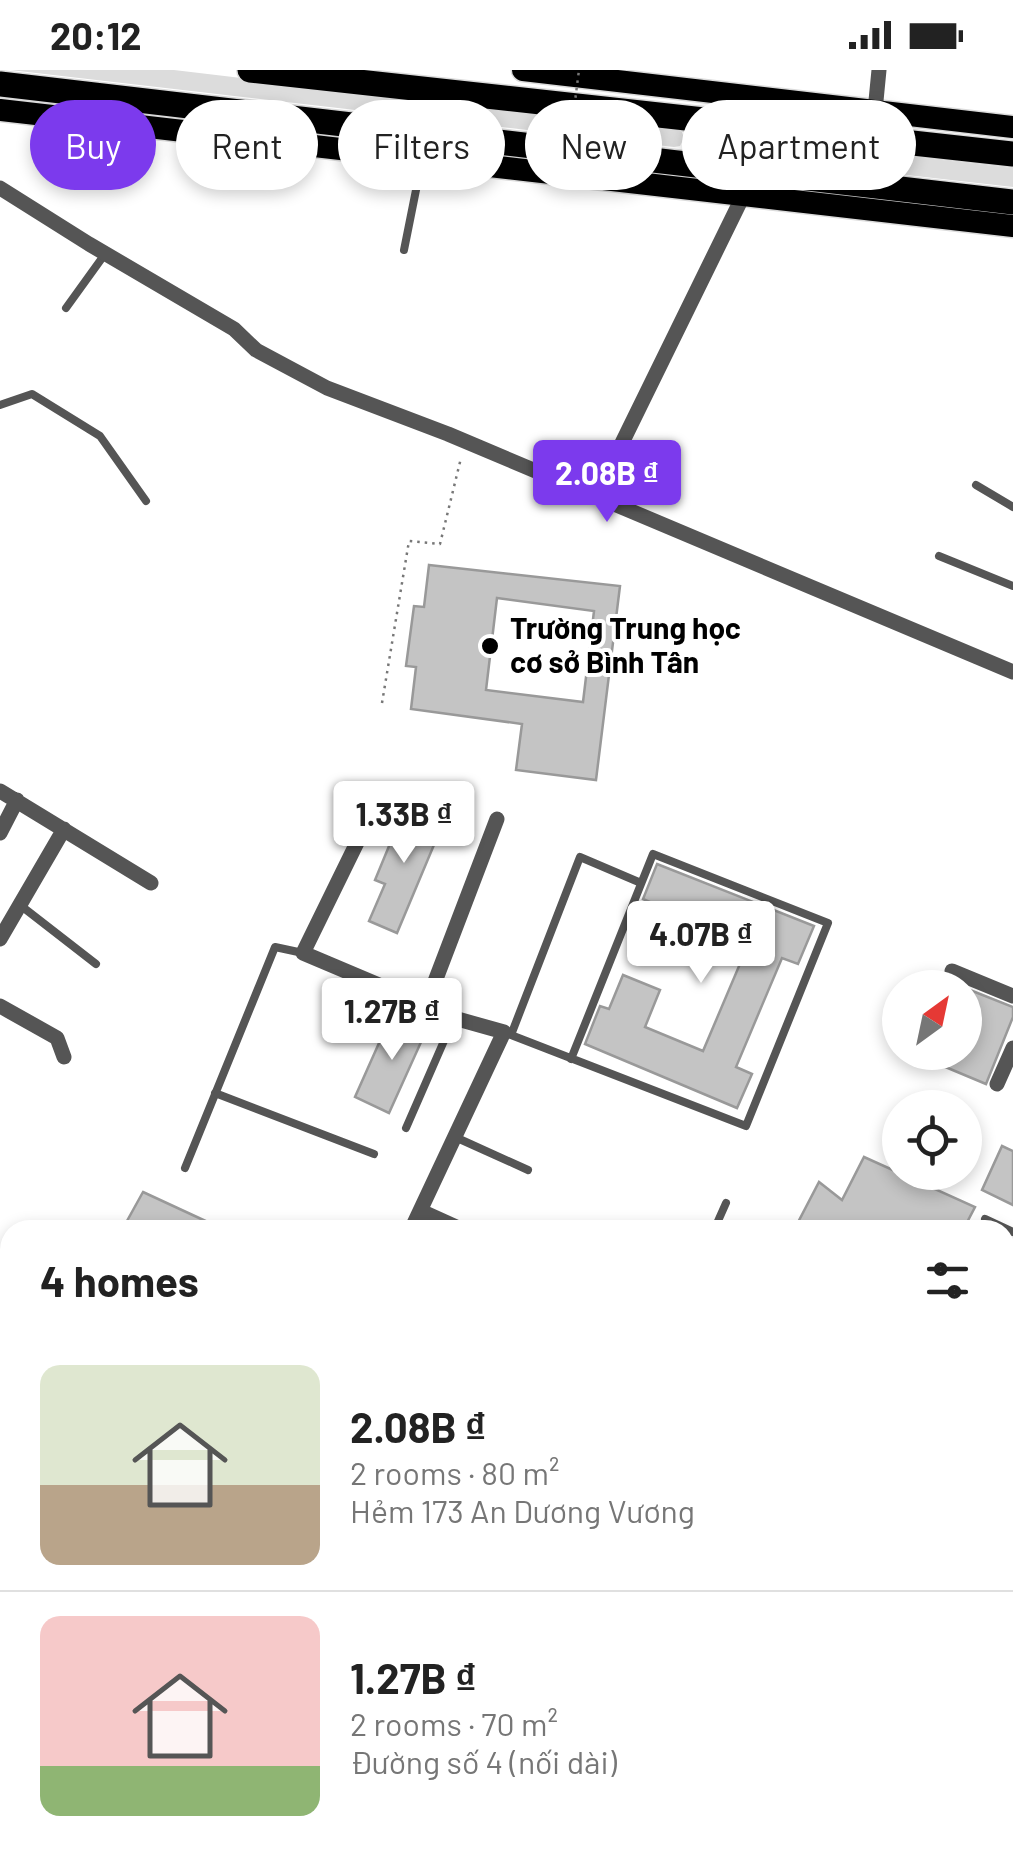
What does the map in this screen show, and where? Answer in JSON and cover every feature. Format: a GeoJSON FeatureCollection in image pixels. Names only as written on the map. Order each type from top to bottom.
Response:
{"type":"FeatureCollection","features":[{"type":"Feature","properties":{"kind":"highway"},"geometry":{"type":"LineString","coordinates":[[250,70],[682,118]]}},
{"type":"Feature","properties":{"kind":"highway"},"geometry":{"type":"LineString","coordinates":[[0,84],[682,174]]}},
{"type":"Feature","properties":{"kind":"highway"},"geometry":{"type":"LineString","coordinates":[[916,143],[1013,154]]}},
{"type":"Feature","properties":{"kind":"highway"},"geometry":{"type":"LineString","coordinates":[[852,190],[1013,202]]}},
{"type":"Feature","properties":{"kind":"main road"},"geometry":{"type":"LineString","coordinates":[[523,70],[781,100]]}},
{"type":"Feature","properties":{"kind":"main road"},"geometry":{"type":"LineString","coordinates":[[0,110],[338,150]]}},
{"type":"Feature","properties":{"kind":"main road"},"geometry":{"type":"LineString","coordinates":[[916,116],[1013,127]]}},
{"type":"Feature","properties":{"kind":"main road"},"geometry":{"type":"LineString","coordinates":[[505,166],[682,178]]}},
{"type":"Feature","properties":{"kind":"main road"},"geometry":{"type":"LineString","coordinates":[[793,190],[1013,226]]}},
{"type":"Feature","properties":{"kind":"street"},"geometry":{"type":"LineString","coordinates":[[876,100],[879,70]]}},
{"type":"Feature","properties":{"kind":"street"},"geometry":{"type":"LineString","coordinates":[[0,188],[234,329],[256,350],[327,388],[468,443],[1013,672]]}},
{"type":"Feature","properties":{"kind":"street"},"geometry":{"type":"LineString","coordinates":[[596,496],[740,190]]}},
{"type":"Feature","properties":{"kind":"street"},"geometry":{"type":"LineString","coordinates":[[0,791],[151,883]]}},
{"type":"Feature","properties":{"kind":"street"},"geometry":{"type":"LineString","coordinates":[[0,833],[16,800]]}},
{"type":"Feature","properties":{"kind":"street"},"geometry":{"type":"LineString","coordinates":[[372,812],[303,952],[454,1018],[507,1033],[416,1220]]}},
{"type":"Feature","properties":{"kind":"street"},"geometry":{"type":"LineString","coordinates":[[426,1004],[497,819]]}},
{"type":"Feature","properties":{"kind":"street"},"geometry":{"type":"LineString","coordinates":[[0,939],[64,829]]}},
{"type":"Feature","properties":{"kind":"street"},"geometry":{"type":"LineString","coordinates":[[982,983],[1013,996]]}},
{"type":"Feature","properties":{"kind":"street"},"geometry":{"type":"LineString","coordinates":[[0,1006],[57,1038],[64,1057]]}},
{"type":"Feature","properties":{"kind":"street"},"geometry":{"type":"LineString","coordinates":[[997,1084],[1013,1048]]}},
{"type":"Feature","properties":{"kind":"street"},"geometry":{"type":"LineString","coordinates":[[420,1211],[440,1220]]}},
{"type":"Feature","properties":{"kind":"lane"},"geometry":{"type":"LineString","coordinates":[[404,250],[416,190]]}},
{"type":"Feature","properties":{"kind":"lane"},"geometry":{"type":"LineString","coordinates":[[66,308],[105,254]]}},
{"type":"Feature","properties":{"kind":"lane"},"geometry":{"type":"LineString","coordinates":[[0,405],[32,394],[100,436],[146,500]]}},
{"type":"Feature","properties":{"kind":"lane"},"geometry":{"type":"LineString","coordinates":[[976,486],[1013,507]]}},
{"type":"Feature","properties":{"kind":"lane"},"geometry":{"type":"LineString","coordinates":[[938,556],[1013,586]]}},
{"type":"Feature","properties":{"kind":"lane"},"geometry":{"type":"LineString","coordinates":[[572,1059],[642,883],[653,854],[828,924],[746,1126],[572,1059],[507,1033],[580,856],[642,883]]}},
{"type":"Feature","properties":{"kind":"lane"},"geometry":{"type":"LineString","coordinates":[[20,906],[96,964]]}},
{"type":"Feature","properties":{"kind":"lane"},"geometry":{"type":"LineString","coordinates":[[185,1168],[275,947],[303,952]]}},
{"type":"Feature","properties":{"kind":"lane"},"geometry":{"type":"LineString","coordinates":[[406,1128],[454,1018]]}},
{"type":"Feature","properties":{"kind":"lane"},"geometry":{"type":"LineString","coordinates":[[214,1093],[374,1154]]}},
{"type":"Feature","properties":{"kind":"lane"},"geometry":{"type":"LineString","coordinates":[[455,1138],[528,1170]]}},
{"type":"Feature","properties":{"kind":"lane"},"geometry":{"type":"LineString","coordinates":[[718,1220],[726,1203]]}},
{"type":"Feature","properties":{"kind":"path"},"geometry":{"type":"LineString","coordinates":[[574,100],[578,70]]}},
{"type":"Feature","properties":{"kind":"path"},"geometry":{"type":"LineString","coordinates":[[382,703],[410,541],[440,544],[457,466],[468,443]]}},
{"type":"Feature","properties":{"kind":"shaded area"},"geometry":{"type":"Polygon","coordinates":[[[10,70],[174,70],[429,100],[338,100],[338,108],[318,106],[318,100],[269,100],[10,70]]]}},
{"type":"Feature","properties":{"kind":"shaded area"},"geometry":{"type":"Polygon","coordinates":[[[505,109],[525,111],[525,130],[505,127],[505,109]]]}},
{"type":"Feature","properties":{"kind":"shaded area"},"geometry":{"type":"Polygon","coordinates":[[[662,127],[682,132],[680,146],[662,146],[662,127]]]}},
{"type":"Feature","properties":{"kind":"shaded area"},"geometry":{"type":"Polygon","coordinates":[[[916,157],[1013,168],[1013,187],[916,176],[916,157]]]}},
{"type":"Feature","properties":{"kind":"building"},"geometry":{"type":"Polygon","coordinates":[[[429,565],[620,586],[596,780],[516,770],[522,724],[411,709],[416,667],[406,666],[414,606],[424,607],[429,565]],[[497,598],[486,690],[583,702],[594,611],[497,598]]]}},
{"type":"Feature","properties":{"kind":"building"},"geometry":{"type":"Polygon","coordinates":[[[406,805],[444,821],[397,933],[369,921],[385,884],[375,880],[406,805]]]}},
{"type":"Feature","properties":{"kind":"building"},"geometry":{"type":"Polygon","coordinates":[[[657,864],[814,926],[798,964],[782,958],[736,1067],[752,1074],[737,1108],[585,1044],[600,1006],[609,1009],[623,975],[660,990],[645,1027],[703,1051],[748,945],[693,922],[679,954],[640,937],[654,904],[643,899],[657,864]]]}},
{"type":"Feature","properties":{"kind":"building"},"geometry":{"type":"Polygon","coordinates":[[[982,995],[1013,1007],[1013,1017],[986,1084],[953,1070],[982,1070],[982,995]]]}},
{"type":"Feature","properties":{"kind":"building"},"geometry":{"type":"Polygon","coordinates":[[[413,1012],[431,1020],[389,1113],[355,1097],[387,1025],[404,1032],[413,1012]]]}},
{"type":"Feature","properties":{"kind":"building"},"geometry":{"type":"Polygon","coordinates":[[[1002,1146],[1013,1151],[1013,1205],[982,1190],[1002,1146]]]}},
{"type":"Feature","properties":{"kind":"building"},"geometry":{"type":"Polygon","coordinates":[[[864,1157],[882,1165],[882,1190],[937,1190],[975,1207],[968,1220],[799,1220],[819,1182],[842,1200],[864,1157]]]}},
{"type":"Feature","properties":{"kind":"building"},"geometry":{"type":"Polygon","coordinates":[[[143,1192],[203,1220],[128,1220],[143,1192]]]}},
{"type":"Feature","properties":{"kind":"place","name":"Trường Trung học cơ sở Bình Tân"},"geometry":{"type":"Point","coordinates":[490,646]}}]}
